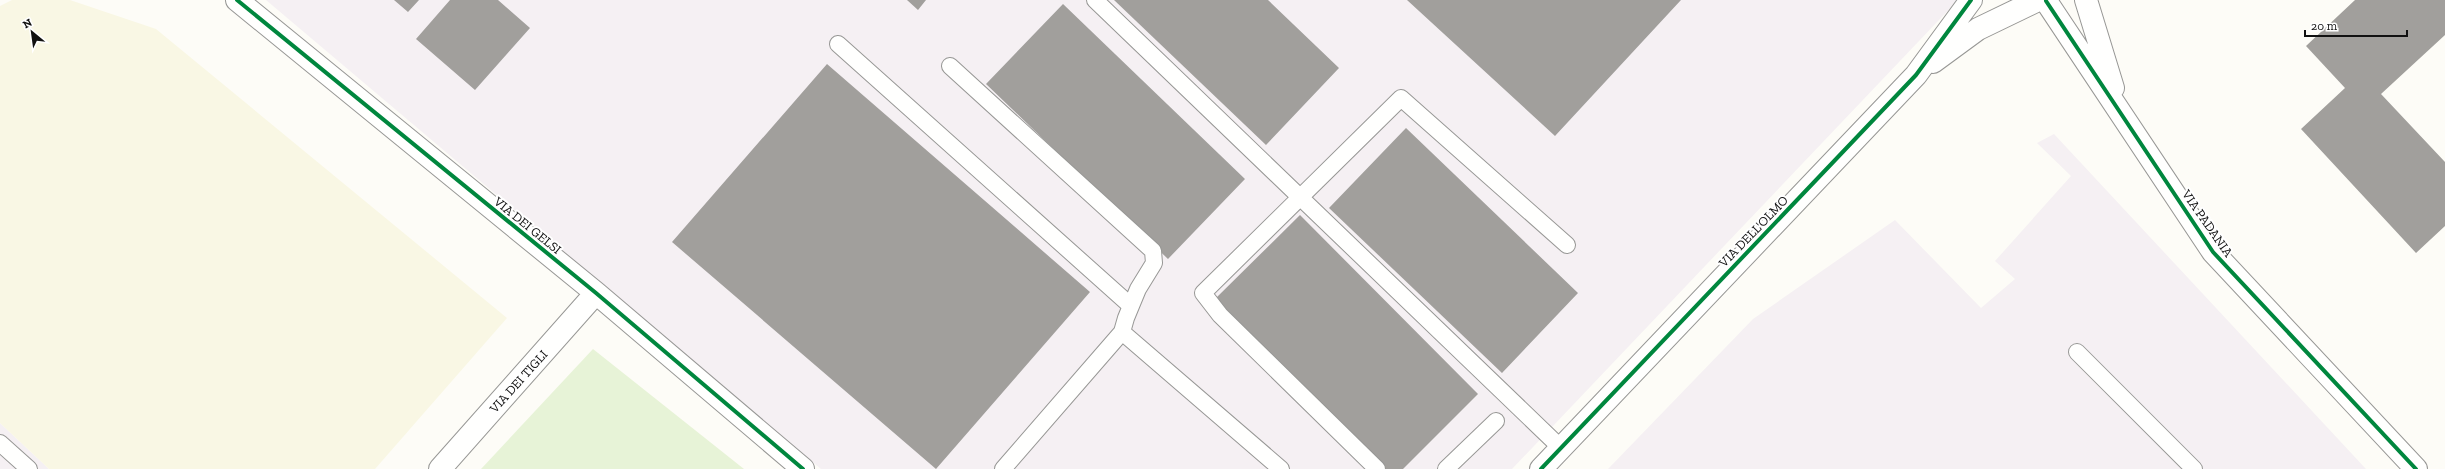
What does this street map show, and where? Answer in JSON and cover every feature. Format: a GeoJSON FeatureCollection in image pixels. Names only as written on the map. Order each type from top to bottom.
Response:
{"type":"FeatureCollection","features":[{"type":"Feature","properties":{"kind":"street","name":"VIA DEI GELSI"},"geometry":{"type":"LineString","coordinates":[[237,0],[596,293],[803,469]]}},
{"type":"Feature","properties":{"kind":"street","name":"VIA DELL'OLMO"},"geometry":{"type":"LineString","coordinates":[[1541,469],[1916,75],[1970,0]]}},
{"type":"Feature","properties":{"kind":"street","name":"VIA DELL'OLMO"},"geometry":{"type":"LineString","coordinates":[[1916,75],[1978,29],[2042,0]]}},
{"type":"Feature","properties":{"kind":"street","name":"VIA PADANIA"},"geometry":{"type":"LineString","coordinates":[[2042,0],[2121,112],[2213,252],[2416,469]]}},
{"type":"Feature","properties":{"kind":"street","name":"VIA PADANIA"},"geometry":{"type":"LineString","coordinates":[[2086,0],[2121,112]]}},
{"type":"Feature","properties":{"kind":"street","name":"VIA DEI TIGLI"},"geometry":{"type":"LineString","coordinates":[[440,469],[596,293]]}},
{"type":"Feature","properties":{"kind":"lane"},"geometry":{"type":"LineString","coordinates":[[1095,0],[1561,448]]}},
{"type":"Feature","properties":{"kind":"lane"},"geometry":{"type":"LineString","coordinates":[[838,44],[1131,306]]}},
{"type":"Feature","properties":{"kind":"lane"},"geometry":{"type":"LineString","coordinates":[[950,66],[1153,251],[1154,263],[1131,306],[1122,332],[1003,469]]}},
{"type":"Feature","properties":{"kind":"lane"},"geometry":{"type":"LineString","coordinates":[[1377,469],[1220,315],[1203,293],[1401,98],[1567,245]]}},
{"type":"Feature","properties":{"kind":"lane"},"geometry":{"type":"LineString","coordinates":[[1122,332],[1281,469]]}},
{"type":"Feature","properties":{"kind":"lane"},"geometry":{"type":"LineString","coordinates":[[2077,352],[2194,469]]}},
{"type":"Feature","properties":{"kind":"lane"},"geometry":{"type":"LineString","coordinates":[[1446,469],[1496,421]]}},
{"type":"Feature","properties":{"kind":"lane"},"geometry":{"type":"LineString","coordinates":[[0,443],[29,469]]}},
{"type":"Feature","properties":{"kind":"shaded area"},"geometry":{"type":"Polygon","coordinates":[[[12,0],[70,0],[156,29],[507,318],[375,469],[49,469],[0,423],[0,6],[12,0]]]}},
{"type":"Feature","properties":{"kind":"shaded area"},"geometry":{"type":"Polygon","coordinates":[[[266,0],[1958,0],[1512,469],[821,469],[266,0]]]}},
{"type":"Feature","properties":{"kind":"shaded area"},"geometry":{"type":"Polygon","coordinates":[[[2054,134],[2366,469],[1608,469],[1753,319],[1895,220],[1981,308],[2015,279],[1995,261],[2071,176],[2037,143],[2054,134]]]}},
{"type":"Feature","properties":{"kind":"shaded area"},"geometry":{"type":"Polygon","coordinates":[[[0,423],[49,469],[0,469],[0,423]]]}},
{"type":"Feature","properties":{"kind":"green space"},"geometry":{"type":"Polygon","coordinates":[[[593,349],[744,469],[481,469],[593,349]]]}},
{"type":"Feature","properties":{"kind":"building"},"geometry":{"type":"Polygon","coordinates":[[[394,0],[419,0],[408,12],[394,0]]]}},
{"type":"Feature","properties":{"kind":"building"},"geometry":{"type":"Polygon","coordinates":[[[450,0],[498,0],[530,28],[475,90],[416,39],[450,0]]]}},
{"type":"Feature","properties":{"kind":"building"},"geometry":{"type":"Polygon","coordinates":[[[907,0],[926,0],[918,10],[907,0]]]}},
{"type":"Feature","properties":{"kind":"building"},"geometry":{"type":"Polygon","coordinates":[[[1114,0],[1268,0],[1339,68],[1266,145],[1114,0]]]}},
{"type":"Feature","properties":{"kind":"building"},"geometry":{"type":"Polygon","coordinates":[[[1407,0],[1681,0],[1555,136],[1407,0]]]}},
{"type":"Feature","properties":{"kind":"building"},"geometry":{"type":"Polygon","coordinates":[[[2355,0],[2445,0],[2445,35],[2381,94],[2445,162],[2445,226],[2416,253],[2301,129],[2345,88],[2306,46],[2355,0]]]}},
{"type":"Feature","properties":{"kind":"building"},"geometry":{"type":"Polygon","coordinates":[[[1063,4],[1245,179],[1168,259],[986,84],[1063,4]]]}},
{"type":"Feature","properties":{"kind":"building"},"geometry":{"type":"Polygon","coordinates":[[[827,64],[1090,292],[936,469],[672,242],[827,64]]]}},
{"type":"Feature","properties":{"kind":"building"},"geometry":{"type":"Polygon","coordinates":[[[1406,128],[1578,293],[1502,373],[1329,208],[1406,128]]]}},
{"type":"Feature","properties":{"kind":"building"},"geometry":{"type":"Polygon","coordinates":[[[1300,215],[1478,394],[1403,469],[1385,469],[1215,299],[1300,215]]]}},
{"type":"Feature","properties":{"kind":"cycle path"},"geometry":{"type":"LineString","coordinates":[[237,0],[596,293],[803,469]]}},
{"type":"Feature","properties":{"kind":"cycle path"},"geometry":{"type":"LineString","coordinates":[[1541,469],[1916,75],[1971,0]]}},
{"type":"Feature","properties":{"kind":"cycle path"},"geometry":{"type":"LineString","coordinates":[[2046,1],[2213,252],[2416,469]]}}]}
